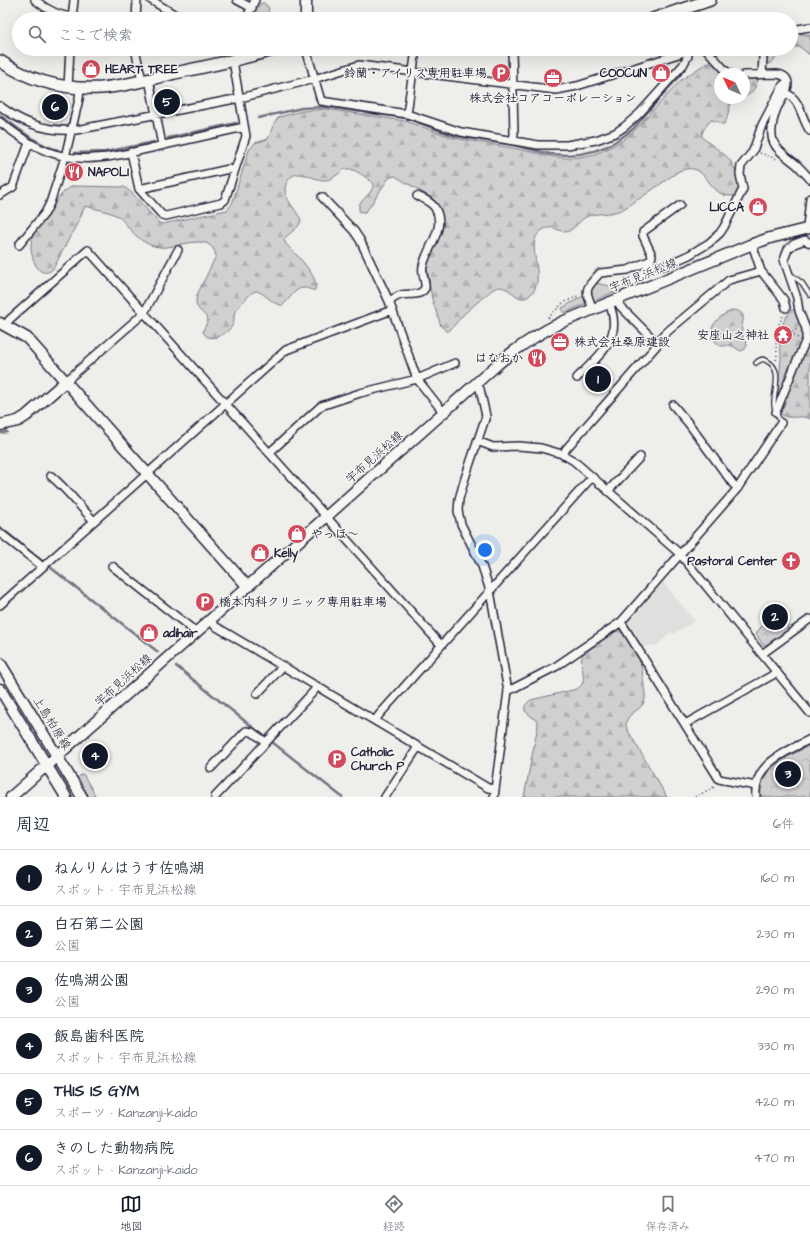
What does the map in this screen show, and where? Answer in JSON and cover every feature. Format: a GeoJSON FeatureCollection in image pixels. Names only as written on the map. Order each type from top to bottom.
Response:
{"type":"FeatureCollection","features":[{"type":"Feature","properties":{"kind":"main road"},"geometry":{"type":"LineString","coordinates":[[306,0],[306,12]]}},
{"type":"Feature","properties":{"kind":"main road"},"geometry":{"type":"LineString","coordinates":[[684,12],[710,0]]}},
{"type":"Feature","properties":{"kind":"main road"},"geometry":{"type":"LineString","coordinates":[[0,61],[36,79],[68,87],[102,88],[146,80],[251,56]]}},
{"type":"Feature","properties":{"kind":"main road","name":"宇布見浜松線"},"geometry":{"type":"LineString","coordinates":[[11,797],[476,384],[509,355],[529,340],[550,328],[593,309],[752,244],[809,228]]}},
{"type":"Feature","properties":{"kind":"main road"},"geometry":{"type":"LineString","coordinates":[[3,325],[27,338],[248,586]]}},
{"type":"Feature","properties":{"kind":"main road"},"geometry":{"type":"LineString","coordinates":[[0,425],[18,421],[26,416],[66,382]]}},
{"type":"Feature","properties":{"kind":"main road","name":"上島柏原線"},"geometry":{"type":"LineString","coordinates":[[0,663],[82,797]]}},
{"type":"Feature","properties":{"kind":"main road"},"geometry":{"type":"LineString","coordinates":[[0,689],[66,797]]}},
{"type":"Feature","properties":{"kind":"street"},"geometry":{"type":"LineString","coordinates":[[35,0],[54,12]]}},
{"type":"Feature","properties":{"kind":"street"},"geometry":{"type":"LineString","coordinates":[[73,12],[74,0]]}},
{"type":"Feature","properties":{"kind":"street"},"geometry":{"type":"LineString","coordinates":[[136,12],[137,0]]}},
{"type":"Feature","properties":{"kind":"street"},"geometry":{"type":"LineString","coordinates":[[151,0],[164,3],[174,12]]}},
{"type":"Feature","properties":{"kind":"street"},"geometry":{"type":"LineString","coordinates":[[237,0],[252,8]]}},
{"type":"Feature","properties":{"kind":"street"},"geometry":{"type":"LineString","coordinates":[[250,12],[256,0]]}},
{"type":"Feature","properties":{"kind":"street"},"geometry":{"type":"LineString","coordinates":[[798,29],[810,27]]}},
{"type":"Feature","properties":{"kind":"street"},"geometry":{"type":"LineString","coordinates":[[68,87],[70,56]]}},
{"type":"Feature","properties":{"kind":"street"},"geometry":{"type":"LineString","coordinates":[[137,56],[156,114],[162,145]]}},
{"type":"Feature","properties":{"kind":"street"},"geometry":{"type":"LineString","coordinates":[[308,56],[321,101],[407,114],[456,131],[538,145],[567,145],[596,140],[624,128],[639,114],[678,71],[686,61],[687,56]]}},
{"type":"Feature","properties":{"kind":"street"},"geometry":{"type":"LineString","coordinates":[[407,114],[415,56]]}},
{"type":"Feature","properties":{"kind":"street"},"geometry":{"type":"LineString","coordinates":[[512,56],[513,140]]}},
{"type":"Feature","properties":{"kind":"street"},"geometry":{"type":"LineString","coordinates":[[0,106],[12,115],[29,124],[47,129],[72,130],[240,98],[359,65],[556,90],[566,89],[669,56]]}},
{"type":"Feature","properties":{"kind":"street"},"geometry":{"type":"LineString","coordinates":[[712,56],[723,68]]}},
{"type":"Feature","properties":{"kind":"street"},"geometry":{"type":"LineString","coordinates":[[762,74],[763,56]]}},
{"type":"Feature","properties":{"kind":"street"},"geometry":{"type":"LineString","coordinates":[[131,152],[139,189],[162,215],[166,216],[221,204],[225,200],[246,136],[233,61]]}},
{"type":"Feature","properties":{"kind":"street"},"geometry":{"type":"LineString","coordinates":[[750,75],[781,74],[788,82],[788,88],[775,115],[772,136],[776,147],[810,179]]}},
{"type":"Feature","properties":{"kind":"street"},"geometry":{"type":"LineString","coordinates":[[646,263],[648,266],[664,266],[689,255],[709,243],[720,233],[742,193],[743,184],[739,170],[740,166],[753,150],[762,126],[783,85],[788,82]]}},
{"type":"Feature","properties":{"kind":"street"},"geometry":{"type":"LineString","coordinates":[[18,245],[48,208],[66,157],[79,99],[80,88]]}},
{"type":"Feature","properties":{"kind":"street"},"geometry":{"type":"LineString","coordinates":[[786,93],[792,96],[796,102],[810,131]]}},
{"type":"Feature","properties":{"kind":"street"},"geometry":{"type":"LineString","coordinates":[[1,124],[29,143],[46,151],[66,157],[93,158],[117,155],[244,127]]}},
{"type":"Feature","properties":{"kind":"street"},"geometry":{"type":"LineString","coordinates":[[0,196],[13,187],[29,143]]}},
{"type":"Feature","properties":{"kind":"street"},"geometry":{"type":"LineString","coordinates":[[139,189],[229,169],[234,171]]}},
{"type":"Feature","properties":{"kind":"street"},"geometry":{"type":"LineString","coordinates":[[389,301],[401,295],[418,294],[425,288],[423,266],[438,231],[439,218],[437,212],[429,202],[424,198],[417,196]]}},
{"type":"Feature","properties":{"kind":"street"},"geometry":{"type":"LineString","coordinates":[[322,197],[354,231],[360,240],[389,301],[417,379],[444,413]]}},
{"type":"Feature","properties":{"kind":"street"},"geometry":{"type":"LineString","coordinates":[[809,228],[810,198]]}},
{"type":"Feature","properties":{"kind":"street"},"geometry":{"type":"LineString","coordinates":[[593,309],[587,295],[588,286],[600,273],[628,270],[651,260],[652,255],[643,236],[643,232],[680,205]]}},
{"type":"Feature","properties":{"kind":"street"},"geometry":{"type":"LineString","coordinates":[[776,412],[794,365],[806,340],[804,326],[790,274],[784,260],[788,249],[794,244],[805,240],[810,243]]}},
{"type":"Feature","properties":{"kind":"street"},"geometry":{"type":"LineString","coordinates":[[752,244],[761,271],[784,300],[786,308]]}},
{"type":"Feature","properties":{"kind":"street"},"geometry":{"type":"LineString","coordinates":[[3,325],[88,250],[441,645]]}},
{"type":"Feature","properties":{"kind":"street"},"geometry":{"type":"LineString","coordinates":[[66,382],[144,313],[178,250]]}},
{"type":"Feature","properties":{"kind":"street"},"geometry":{"type":"LineString","coordinates":[[563,454],[658,344],[657,342],[668,331],[728,280],[761,271]]}},
{"type":"Feature","properties":{"kind":"street"},"geometry":{"type":"LineString","coordinates":[[577,378],[609,343],[614,326],[612,310],[613,301],[657,342]]}},
{"type":"Feature","properties":{"kind":"street"},"geometry":{"type":"LineString","coordinates":[[0,604],[286,350],[392,310]]}},
{"type":"Feature","properties":{"kind":"street"},"geometry":{"type":"LineString","coordinates":[[269,453],[321,406],[360,393],[417,379],[455,363]]}},
{"type":"Feature","properties":{"kind":"street"},"geometry":{"type":"LineString","coordinates":[[476,384],[480,389],[486,416],[460,493],[458,511],[461,524],[482,566],[490,591],[508,691],[494,793]]}},
{"type":"Feature","properties":{"kind":"street"},"geometry":{"type":"LineString","coordinates":[[673,405],[733,484],[738,488]]}},
{"type":"Feature","properties":{"kind":"street"},"geometry":{"type":"LineString","coordinates":[[508,691],[559,664],[621,622],[738,488],[781,423]]}},
{"type":"Feature","properties":{"kind":"street"},"geometry":{"type":"LineString","coordinates":[[477,441],[493,447],[530,447],[552,451],[563,454],[574,461],[680,554],[810,713]]}},
{"type":"Feature","properties":{"kind":"street"},"geometry":{"type":"LineString","coordinates":[[608,491],[640,457]]}},
{"type":"Feature","properties":{"kind":"street"},"geometry":{"type":"LineString","coordinates":[[51,476],[94,521]]}},
{"type":"Feature","properties":{"kind":"street"},"geometry":{"type":"LineString","coordinates":[[375,721],[592,477]]}},
{"type":"Feature","properties":{"kind":"street"},"geometry":{"type":"LineString","coordinates":[[0,533],[38,563],[42,568]]}},
{"type":"Feature","properties":{"kind":"street"},"geometry":{"type":"LineString","coordinates":[[112,566],[196,633]]}},
{"type":"Feature","properties":{"kind":"street"},"geometry":{"type":"LineString","coordinates":[[762,654],[810,619]]}},
{"type":"Feature","properties":{"kind":"street"},"geometry":{"type":"LineString","coordinates":[[210,620],[215,626],[488,788],[494,793]]}},
{"type":"Feature","properties":{"kind":"street"},"geometry":{"type":"LineString","coordinates":[[621,622],[719,779],[756,786]]}},
{"type":"Feature","properties":{"kind":"street"},"geometry":{"type":"LineString","coordinates":[[257,694],[283,666]]}},
{"type":"Feature","properties":{"kind":"street"},"geometry":{"type":"LineString","coordinates":[[685,724],[777,672]]}},
{"type":"Feature","properties":{"kind":"street"},"geometry":{"type":"LineString","coordinates":[[215,797],[317,686]]}},
{"type":"Feature","properties":{"kind":"street"},"geometry":{"type":"LineString","coordinates":[[211,768],[246,731],[252,732],[266,742]]}},
{"type":"Feature","properties":{"kind":"street"},"geometry":{"type":"LineString","coordinates":[[756,797],[756,786],[759,776],[765,767],[773,760],[810,739]]}},
{"type":"Feature","properties":{"kind":"street"},"geometry":{"type":"LineString","coordinates":[[385,797],[418,747]]}},
{"type":"Feature","properties":{"kind":"lane"},"geometry":{"type":"LineString","coordinates":[[790,274],[802,282],[810,295]]}},
{"type":"Feature","properties":{"kind":"lane"},"geometry":{"type":"LineString","coordinates":[[756,363],[758,360],[765,360],[774,367],[776,373],[774,407],[781,423]]}},
{"type":"Feature","properties":{"kind":"path"},"geometry":{"type":"LineString","coordinates":[[753,150],[776,159],[787,161],[790,159]]}},
{"type":"Feature","properties":{"kind":"path"},"geometry":{"type":"LineString","coordinates":[[546,320],[563,304],[588,290]]}},
{"type":"Feature","properties":{"kind":"path"},"geometry":{"type":"LineString","coordinates":[[774,367],[778,354],[776,340],[777,332],[786,308]]}},
{"type":"Feature","properties":{"kind":"path"},"geometry":{"type":"LineString","coordinates":[[788,333],[804,326]]}},
{"type":"Feature","properties":{"kind":"path"},"geometry":{"type":"LineString","coordinates":[[695,797],[726,780]]}},
{"type":"Feature","properties":{"kind":"shaded area"},"geometry":{"type":"Polygon","coordinates":[[[662,581],[695,621],[673,634],[671,632],[657,645],[641,647],[627,622],[662,581]]]}},
{"type":"Feature","properties":{"kind":"green space"},"geometry":{"type":"Polygon","coordinates":[[[261,3],[264,3],[269,8],[268,12],[256,12],[261,3]]]}},
{"type":"Feature","properties":{"kind":"green space"},"geometry":{"type":"Polygon","coordinates":[[[798,33],[810,35],[810,55],[798,47],[798,33]]]}},
{"type":"Feature","properties":{"kind":"green space"},"geometry":{"type":"Polygon","coordinates":[[[768,56],[779,56],[768,64],[766,61],[768,56]]]}},
{"type":"Feature","properties":{"kind":"green space"},"geometry":{"type":"Polygon","coordinates":[[[710,63],[719,68],[714,68],[714,104],[731,104],[724,124],[711,120],[702,136],[725,155],[731,162],[739,180],[739,192],[733,196],[725,195],[715,189],[699,172],[694,169],[686,169],[679,171],[621,210],[587,216],[575,227],[566,232],[553,228],[541,231],[536,236],[534,243],[537,277],[533,292],[528,297],[523,298],[501,287],[495,289],[464,314],[449,331],[446,331],[441,326],[432,299],[427,271],[428,263],[443,225],[441,210],[432,198],[395,176],[388,179],[365,212],[359,211],[359,205],[372,190],[373,184],[353,170],[343,170],[329,180],[299,174],[291,177],[286,185],[286,195],[301,220],[296,229],[284,240],[311,272],[316,285],[315,290],[305,288],[297,290],[283,305],[275,303],[260,292],[253,292],[235,311],[234,322],[231,328],[223,334],[213,338],[205,335],[203,331],[208,320],[196,304],[197,295],[216,256],[213,248],[207,244],[192,242],[166,247],[154,246],[137,236],[118,216],[106,211],[85,206],[53,269],[48,272],[39,270],[32,254],[31,244],[36,229],[62,194],[73,186],[124,187],[132,193],[159,223],[163,224],[227,210],[232,204],[249,150],[255,143],[268,139],[274,123],[279,117],[302,111],[326,109],[405,121],[454,138],[550,156],[565,158],[580,157],[595,154],[623,140],[634,131],[681,80],[705,64],[710,63]]]}},
{"type":"Feature","properties":{"kind":"green space"},"geometry":{"type":"Polygon","coordinates":[[[750,78],[758,80],[750,93],[750,78]]]}},
{"type":"Feature","properties":{"kind":"green space"},"geometry":{"type":"Polygon","coordinates":[[[596,283],[618,288],[619,290],[593,301],[591,291],[596,283]]]}},
{"type":"Feature","properties":{"kind":"green space"},"geometry":{"type":"Polygon","coordinates":[[[583,296],[587,303],[564,313],[562,308],[583,296]]]}},
{"type":"Feature","properties":{"kind":"green space"},"geometry":{"type":"Polygon","coordinates":[[[795,309],[801,313],[810,324],[810,419],[806,417],[789,417],[782,415],[778,406],[781,356],[779,338],[786,317],[795,309]]]}},
{"type":"Feature","properties":{"kind":"green space"},"geometry":{"type":"Polygon","coordinates":[[[734,310],[742,313],[743,316],[742,333],[747,345],[745,349],[741,351],[730,345],[723,346],[718,344],[713,339],[711,334],[714,324],[718,319],[734,310]]]}},
{"type":"Feature","properties":{"kind":"green space"},"geometry":{"type":"Polygon","coordinates":[[[775,607],[789,627],[787,628],[788,630],[766,645],[763,645],[756,634],[775,607]]]}},
{"type":"Feature","properties":{"kind":"green space"},"geometry":{"type":"Polygon","coordinates":[[[617,631],[624,635],[637,655],[642,668],[645,693],[645,700],[642,706],[627,720],[627,729],[667,797],[524,797],[538,725],[537,721],[525,711],[526,704],[531,700],[577,689],[583,682],[583,654],[617,631]]]}},
{"type":"Feature","properties":{"kind":"green space"},"geometry":{"type":"Polygon","coordinates":[[[810,745],[810,797],[761,797],[761,787],[764,778],[776,764],[810,745]]]}},
{"type":"Feature","properties":{"kind":"green space"},"geometry":{"type":"Polygon","coordinates":[[[83,774],[95,795],[92,797],[88,797],[77,778],[83,774]]]}},
{"type":"Feature","properties":{"kind":"waterway"},"geometry":{"type":"LineString","coordinates":[[258,118],[302,108],[326,107],[406,118],[455,136],[513,145],[550,154],[580,154],[608,146],[633,129],[681,74]]}},
{"type":"Feature","properties":{"kind":"waterway"},"geometry":{"type":"LineString","coordinates":[[0,115],[35,140],[58,150]]}},
{"type":"Feature","properties":{"kind":"waterway"},"geometry":{"type":"LineString","coordinates":[[168,138],[236,123]]}},
{"type":"Feature","properties":{"kind":"waterway"},"geometry":{"type":"LineString","coordinates":[[75,153],[105,152],[154,142]]}},
{"type":"Feature","properties":{"kind":"waterway"},"geometry":{"type":"LineString","coordinates":[[0,433],[7,432]]}},
{"type":"Feature","properties":{"kind":"waterway"},"geometry":{"type":"LineString","coordinates":[[0,527],[42,561]]}},
{"type":"Feature","properties":{"kind":"waterway"},"geometry":{"type":"LineString","coordinates":[[50,567],[158,652]]}},
{"type":"Feature","properties":{"kind":"waterway"},"geometry":{"type":"LineString","coordinates":[[176,666],[265,737]]}},
{"type":"Feature","properties":{"kind":"waterway"},"geometry":{"type":"LineString","coordinates":[[272,742],[342,797]]}},
{"type":"Feature","properties":{"kind":"place","name":"HEART TREE"},"geometry":{"type":"Point","coordinates":[91,69]}},
{"type":"Feature","properties":{"kind":"place","name":"鈴蘭・アイリス専用駐車場"},"geometry":{"type":"Point","coordinates":[501,73]}},
{"type":"Feature","properties":{"kind":"place","name":"COOCUN"},"geometry":{"type":"Point","coordinates":[661,73]}},
{"type":"Feature","properties":{"kind":"place","name":"株式会社コアコーポレーション"},"geometry":{"type":"Point","coordinates":[553,78]}},
{"type":"Feature","properties":{"kind":"place","name":"THIS IS GYM"},"geometry":{"type":"Point","coordinates":[167,102]}},
{"type":"Feature","properties":{"kind":"place","name":"きのした動物病院"},"geometry":{"type":"Point","coordinates":[55,107]}},
{"type":"Feature","properties":{"kind":"place","name":"NAPOLI"},"geometry":{"type":"Point","coordinates":[74,172]}},
{"type":"Feature","properties":{"kind":"place","name":"LICCA"},"geometry":{"type":"Point","coordinates":[758,207]}},
{"type":"Feature","properties":{"kind":"place","name":"安座山之神社"},"geometry":{"type":"Point","coordinates":[783,335]}},
{"type":"Feature","properties":{"kind":"place","name":"株式会社桑原建設"},"geometry":{"type":"Point","coordinates":[560,342]}},
{"type":"Feature","properties":{"kind":"place","name":"はなおか"},"geometry":{"type":"Point","coordinates":[537,358]}},
{"type":"Feature","properties":{"kind":"place","name":"ねんりんはうす佐鳴湖"},"geometry":{"type":"Point","coordinates":[598,379]}},
{"type":"Feature","properties":{"kind":"place","name":"やっほ～"},"geometry":{"type":"Point","coordinates":[297,534]}},
{"type":"Feature","properties":{"kind":"place","name":"Kelly"},"geometry":{"type":"Point","coordinates":[260,553]}},
{"type":"Feature","properties":{"kind":"place","name":"Pastoral Center"},"geometry":{"type":"Point","coordinates":[791,561]}},
{"type":"Feature","properties":{"kind":"place","name":"橋本内科クリニック専用駐車場"},"geometry":{"type":"Point","coordinates":[205,602]}},
{"type":"Feature","properties":{"kind":"place","name":"白石第二公園"},"geometry":{"type":"Point","coordinates":[775,617]}},
{"type":"Feature","properties":{"kind":"place","name":"adihair"},"geometry":{"type":"Point","coordinates":[149,633]}},
{"type":"Feature","properties":{"kind":"place","name":"飯島歯科医院"},"geometry":{"type":"Point","coordinates":[95,756]}},
{"type":"Feature","properties":{"kind":"place","name":"Catholic Church P"},"geometry":{"type":"Point","coordinates":[337,759]}},
{"type":"Feature","properties":{"kind":"place","name":"佐鳴湖公園"},"geometry":{"type":"Point","coordinates":[788,774]}}]}
